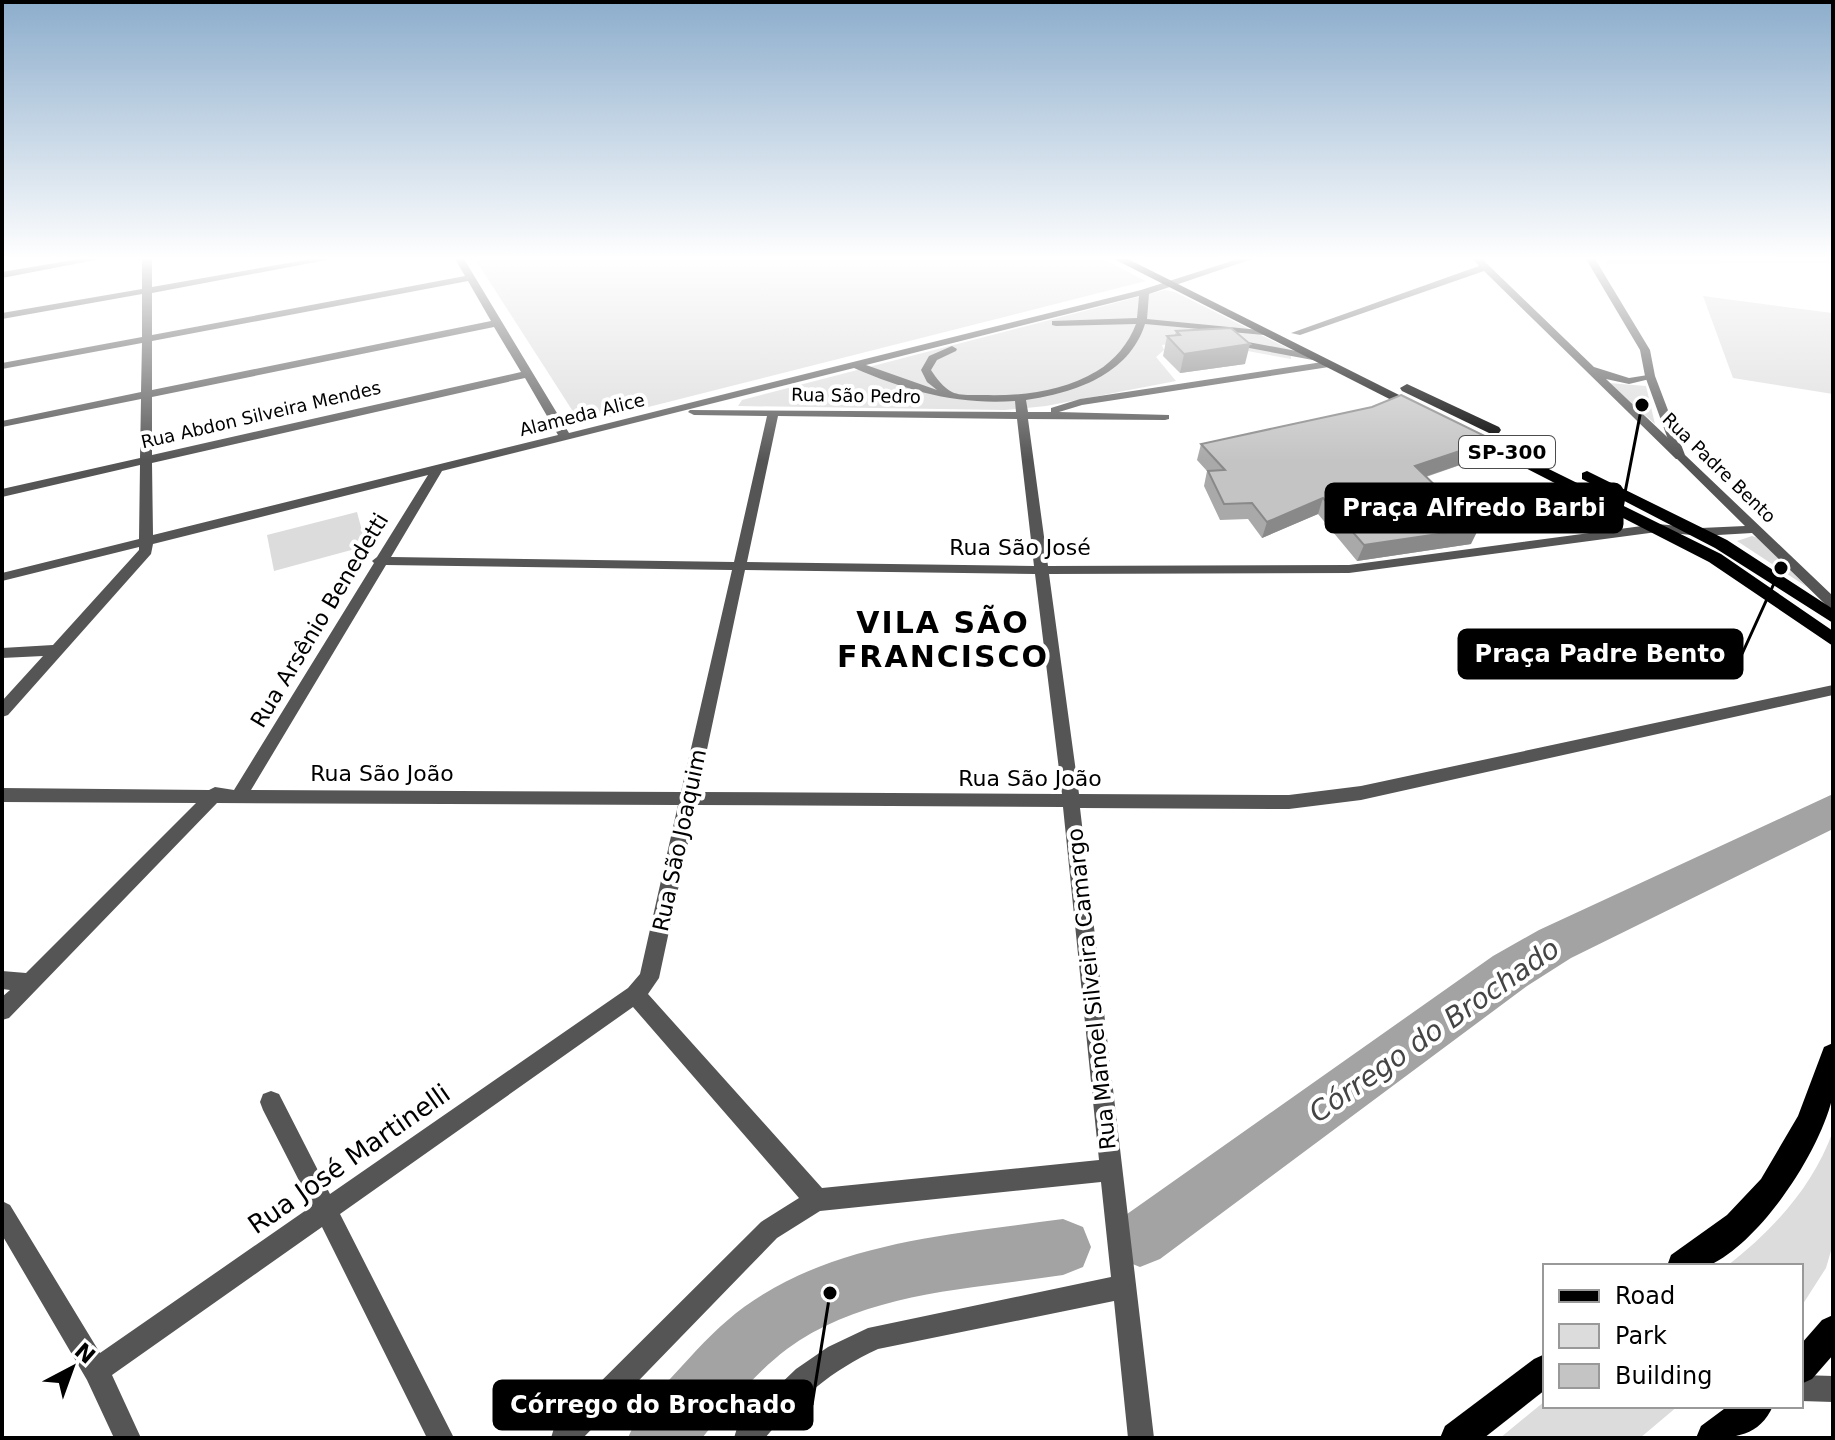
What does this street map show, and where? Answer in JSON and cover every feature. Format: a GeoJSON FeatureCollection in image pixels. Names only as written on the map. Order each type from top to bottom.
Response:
{"type":"FeatureCollection","features":[{"type":"Feature","properties":{"kind":"main road","name":"SP-300"},"geometry":{"type":"LineString","coordinates":[[1254,326],[1701,532],[1833,617]]}},
{"type":"Feature","properties":{"kind":"main road","name":"SP-300"},"geometry":{"type":"LineString","coordinates":[[1282,326],[1296,333],[1329,359],[1715,558],[1833,640]]}},
{"type":"Feature","properties":{"kind":"main road"},"geometry":{"type":"LineString","coordinates":[[1270,334],[1291,337],[1329,359]]}},
{"type":"Feature","properties":{"kind":"main road"},"geometry":{"type":"LineString","coordinates":[[1685,1264],[1738,1225],[1773,1188],[1809,1126],[1833,1056]]}},
{"type":"Feature","properties":{"kind":"main road"},"geometry":{"type":"LineString","coordinates":[[1803,1366],[1833,1331]]}},
{"type":"Feature","properties":{"kind":"main road"},"geometry":{"type":"LineString","coordinates":[[1457,1438],[1543,1372]]}},
{"type":"Feature","properties":{"kind":"main road"},"geometry":{"type":"LineString","coordinates":[[1713,1438],[1753,1408]]}},
{"type":"Feature","properties":{"kind":"street"},"geometry":{"type":"LineString","coordinates":[[2,711],[146,551],[147,326]]}},
{"type":"Feature","properties":{"kind":"street"},"geometry":{"type":"LineString","coordinates":[[2,366],[215,326]]}},
{"type":"Feature","properties":{"kind":"street"},"geometry":{"type":"LineString","coordinates":[[2,424],[481,326]]}},
{"type":"Feature","properties":{"kind":"street"},"geometry":{"type":"LineString","coordinates":[[499,326],[566,438]]}},
{"type":"Feature","properties":{"kind":"street","name":"Alameda Alice"},"geometry":{"type":"LineString","coordinates":[[2,577],[1009,326]]}},
{"type":"Feature","properties":{"kind":"street"},"geometry":{"type":"LineString","coordinates":[[904,353],[953,348],[1041,326]]}},
{"type":"Feature","properties":{"kind":"street"},"geometry":{"type":"LineString","coordinates":[[1111,326],[1126,333],[1233,330],[1270,334]]}},
{"type":"Feature","properties":{"kind":"street"},"geometry":{"type":"LineString","coordinates":[[1120,326],[1138,331],[1226,340],[1329,359]]}},
{"type":"Feature","properties":{"kind":"street"},"geometry":{"type":"LineString","coordinates":[[856,365],[894,381],[951,396],[1021,406],[1099,374],[1121,358],[1139,326]]}},
{"type":"Feature","properties":{"kind":"street"},"geometry":{"type":"LineString","coordinates":[[1296,333],[1314,326]]}},
{"type":"Feature","properties":{"kind":"street","name":"Rua Padre Bento"},"geometry":{"type":"LineString","coordinates":[[1546,326],[1833,604]]}},
{"type":"Feature","properties":{"kind":"street"},"geometry":{"type":"LineString","coordinates":[[1633,326],[1645,350],[1650,376],[1680,456]]}},
{"type":"Feature","properties":{"kind":"street"},"geometry":{"type":"LineString","coordinates":[[1226,340],[1233,330]]}},
{"type":"Feature","properties":{"kind":"street"},"geometry":{"type":"LineString","coordinates":[[951,396],[931,380],[926,370],[933,358],[953,348]]}},
{"type":"Feature","properties":{"kind":"street","name":"Rua São Pedro"},"geometry":{"type":"LineString","coordinates":[[1042,414],[1080,402],[1329,359]]}},
{"type":"Feature","properties":{"kind":"street"},"geometry":{"type":"LineString","coordinates":[[1589,368],[1629,381],[1642,381],[1650,376]]}},
{"type":"Feature","properties":{"kind":"street","name":"Rua Abdon Silveira Mendes"},"geometry":{"type":"LineString","coordinates":[[2,493],[528,374]]}},
{"type":"Feature","properties":{"kind":"street","name":"Rua São Pedro"},"geometry":{"type":"LineString","coordinates":[[669,412],[773,413],[1021,406],[1042,414],[1165,417]]}},
{"type":"Feature","properties":{"kind":"street","name":"Rua Manoel Silveira Camargo"},"geometry":{"type":"LineString","coordinates":[[1021,406],[1071,801],[1141,1438]]}},
{"type":"Feature","properties":{"kind":"street","name":"Rua São Joaquim"},"geometry":{"type":"LineString","coordinates":[[635,994],[649,978],[773,413]]}},
{"type":"Feature","properties":{"kind":"street","name":"Rua Arsênio Benedetti"},"geometry":{"type":"LineString","coordinates":[[240,794],[437,470]]}},
{"type":"Feature","properties":{"kind":"street","name":"Rua São José"},"geometry":{"type":"LineString","coordinates":[[379,561],[1042,570],[1349,569],[1657,528],[1701,532],[1757,529]]}},
{"type":"Feature","properties":{"kind":"street"},"geometry":{"type":"LineString","coordinates":[[2,653],[56,650]]}},
{"type":"Feature","properties":{"kind":"street","name":"Rua São João"},"geometry":{"type":"LineString","coordinates":[[2,795],[1071,801],[1327,799],[1833,690]]}},
{"type":"Feature","properties":{"kind":"street"},"geometry":{"type":"LineString","coordinates":[[2,1011],[215,794]]}},
{"type":"Feature","properties":{"kind":"street"},"geometry":{"type":"LineString","coordinates":[[2,980],[29,982]]}},
{"type":"Feature","properties":{"kind":"street"},"geometry":{"type":"LineString","coordinates":[[635,994],[817,1200]]}},
{"type":"Feature","properties":{"kind":"street","name":"Rua José Martinelli"},"geometry":{"type":"LineString","coordinates":[[96,1371],[635,994]]}},
{"type":"Feature","properties":{"kind":"street"},"geometry":{"type":"LineString","coordinates":[[271,1102],[441,1438]]}},
{"type":"Feature","properties":{"kind":"street"},"geometry":{"type":"LineString","coordinates":[[564,1438],[769,1230],[817,1200],[1111,1170]]}},
{"type":"Feature","properties":{"kind":"street"},"geometry":{"type":"LineString","coordinates":[[2,1213],[96,1371],[128,1438]]}},
{"type":"Feature","properties":{"kind":"street"},"geometry":{"type":"LineString","coordinates":[[747,1438],[776,1403],[808,1373],[841,1351],[877,1337],[1124,1287]]}},
{"type":"Feature","properties":{"kind":"street"},"geometry":{"type":"LineString","coordinates":[[1803,1388],[1833,1389]]}},
{"type":"Feature","properties":{"kind":"green space"},"geometry":{"type":"Polygon","coordinates":[[[518,326],[967,326],[581,424],[518,326]]]}},
{"type":"Feature","properties":{"kind":"green space"},"geometry":{"type":"Polygon","coordinates":[[[1026,326],[1243,326],[1291,350],[1291,359],[1193,341],[1162,345],[1164,350],[1156,357],[1176,381],[1046,406],[1005,410],[738,406],[742,400],[1026,326]]]}},
{"type":"Feature","properties":{"kind":"green space"},"geometry":{"type":"Polygon","coordinates":[[[1714,326],[1832,326],[1833,394],[1733,378],[1714,326]]]}},
{"type":"Feature","properties":{"kind":"green space"},"geometry":{"type":"Polygon","coordinates":[[[1609,383],[1646,386],[1655,424],[1609,383]]]}},
{"type":"Feature","properties":{"kind":"green space"},"geometry":{"type":"Polygon","coordinates":[[[357,512],[366,546],[274,571],[267,535],[357,512]]]}},
{"type":"Feature","properties":{"kind":"green space"},"geometry":{"type":"Polygon","coordinates":[[[1752,536],[1758,538],[1807,587],[1737,541],[1752,536]]]}},
{"type":"Feature","properties":{"kind":"green space"},"geometry":{"type":"Polygon","coordinates":[[[1833,1131],[1833,1244],[1826,1268],[1803,1304],[1803,1264],[1729,1264],[1790,1206],[1825,1151],[1833,1131]]]}},
{"type":"Feature","properties":{"kind":"green space"},"geometry":{"type":"Polygon","coordinates":[[[1543,1403],[1543,1408],[1676,1408],[1640,1438],[1500,1438],[1543,1403]]]}},
{"type":"Feature","properties":{"kind":"building"},"geometry":{"type":"Polygon","coordinates":[[[1231,328],[1250,344],[1184,354],[1167,336],[1180,335],[1176,331],[1231,328]]]}},
{"type":"Feature","properties":{"kind":"building"},"geometry":{"type":"Polygon","coordinates":[[[1401,395],[1493,440],[1415,466],[1479,528],[1364,545],[1323,498],[1267,522],[1252,503],[1224,504],[1208,471],[1225,470],[1201,444],[1372,407],[1401,395]]]}},
{"type":"Feature","properties":{"kind":"waterway","name":"Córrego do Brochado"},"geometry":{"type":"LineString","coordinates":[[1140,1239],[1510,971],[1555,944],[1833,810]]}},
{"type":"Feature","properties":{"kind":"waterway","name":"Córrego do Brochado"},"geometry":{"type":"LineString","coordinates":[[660,1438],[737,1353],[766,1328],[797,1308],[832,1292],[908,1271],[1063,1247]]}},
{"type":"Feature","properties":{"kind":"place","name":"Praça Alfredo Barbi"},"geometry":{"type":"Point","coordinates":[1642,405]}},
{"type":"Feature","properties":{"kind":"place","name":"Praça Padre Bento"},"geometry":{"type":"Point","coordinates":[1781,568]}},
{"type":"Feature","properties":{"kind":"place","name":"Córrego do Brochado"},"geometry":{"type":"Point","coordinates":[830,1293]}},
{"type":"Feature","properties":{"kind":"district","name":"VILA SÃO FRANCISCO"},"geometry":{"type":"Point","coordinates":[943,640]}}]}
